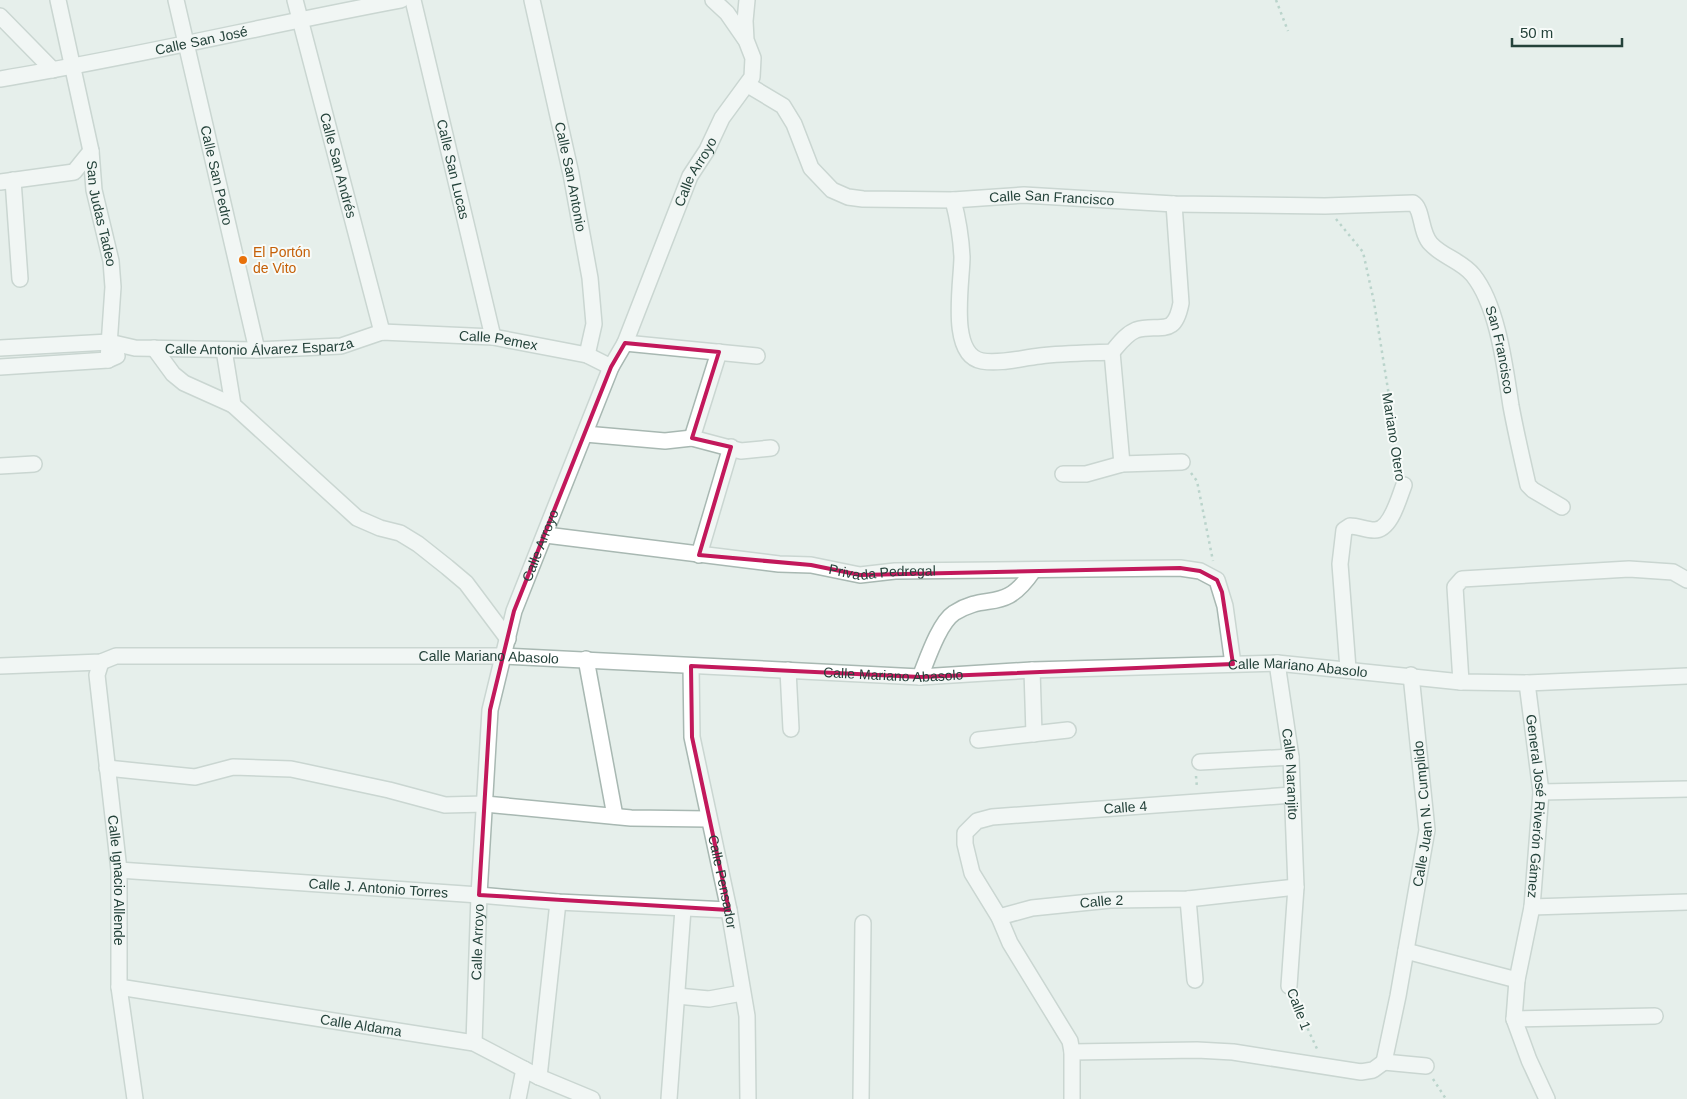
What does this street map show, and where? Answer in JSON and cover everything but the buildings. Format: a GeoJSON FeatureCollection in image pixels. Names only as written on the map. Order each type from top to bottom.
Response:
{"type":"FeatureCollection","features":[{"type":"Feature","properties":{"kind":"street","name":"San Judas Tadeo"},"geometry":{"type":"LineString","coordinates":[[58,0],[91,152],[94,190],[111,261],[114,287],[108,360]]}},
{"type":"Feature","properties":{"kind":"street","name":"Calle San Pedro"},"geometry":{"type":"LineString","coordinates":[[176,0],[257,350]]}},
{"type":"Feature","properties":{"kind":"street","name":"Calle San Andrés"},"geometry":{"type":"LineString","coordinates":[[295,0],[382,332]]}},
{"type":"Feature","properties":{"kind":"street","name":"Calle San José"},"geometry":{"type":"LineString","coordinates":[[0,79],[72,67],[299,19],[401,0]]}},
{"type":"Feature","properties":{"kind":"street","name":"Calle San Lucas"},"geometry":{"type":"LineString","coordinates":[[413,0],[493,338]]}},
{"type":"Feature","properties":{"kind":"street","name":"Calle San Antonio"},"geometry":{"type":"LineString","coordinates":[[532,0],[571,174],[590,278],[594,324],[588,355]]}},
{"type":"Feature","properties":{"kind":"street"},"geometry":{"type":"LineString","coordinates":[[713,0],[727,13],[746,40]]}},
{"type":"Feature","properties":{"kind":"street"},"geometry":{"type":"LineString","coordinates":[[747,0],[744,21],[746,40],[754,69],[748,85]]}},
{"type":"Feature","properties":{"kind":"street"},"geometry":{"type":"LineString","coordinates":[[0,16],[53,70]]}},
{"type":"Feature","properties":{"kind":"street","name":"Calle San Francisco"},"geometry":{"type":"LineString","coordinates":[[748,85],[782,106],[794,124],[811,168],[832,190],[848,197],[863,199],[953,200],[1024,195],[1174,204],[1325,206],[1413,203]]}},
{"type":"Feature","properties":{"kind":"street","name":"Calle Arroyo"},"geometry":{"type":"LineString","coordinates":[[474,1043],[490,710],[521,592],[546,535],[611,367],[624,344],[690,176],[707,150],[722,118],[748,85]]}},
{"type":"Feature","properties":{"kind":"street"},"geometry":{"type":"LineString","coordinates":[[20,279],[6,181],[74,172],[91,152]]}},
{"type":"Feature","properties":{"kind":"street"},"geometry":{"type":"LineString","coordinates":[[74,172],[94,190]]}},
{"type":"Feature","properties":{"kind":"street"},"geometry":{"type":"LineString","coordinates":[[953,200],[959,222],[962,255],[959,324],[962,341],[967,353],[982,361],[1068,353],[1112,352],[1134,331],[1164,329],[1173,323],[1179,314],[1181,292],[1174,204]]}},
{"type":"Feature","properties":{"kind":"street","name":"San Francisco"},"geometry":{"type":"LineString","coordinates":[[1413,203],[1418,209],[1421,225],[1431,244],[1463,265],[1474,276],[1487,301],[1497,330],[1528,485],[1562,507]]}},
{"type":"Feature","properties":{"kind":"street","name":"Calle Pemex"},"geometry":{"type":"LineString","coordinates":[[382,332],[493,338],[588,355],[611,367]]}},
{"type":"Feature","properties":{"kind":"street","name":"Calle Antonio Álvarez Esparza"},"geometry":{"type":"LineString","coordinates":[[0,348],[109,342],[135,348],[257,350],[341,346],[382,332]]}},
{"type":"Feature","properties":{"kind":"street"},"geometry":{"type":"LineString","coordinates":[[624,344],[757,356]]}},
{"type":"Feature","properties":{"kind":"street","name":"Calle Antonio Álvarez Esparza"},"geometry":{"type":"LineString","coordinates":[[0,367],[108,360],[135,348]]}},
{"type":"Feature","properties":{"kind":"street"},"geometry":{"type":"LineString","coordinates":[[154,348],[173,374],[184,383],[233,405],[357,518],[380,528],[400,533],[412,540],[460,578],[508,639]]}},
{"type":"Feature","properties":{"kind":"street"},"geometry":{"type":"LineString","coordinates":[[224,350],[233,405]]}},
{"type":"Feature","properties":{"kind":"street"},"geometry":{"type":"LineString","coordinates":[[692,438],[719,352]]}},
{"type":"Feature","properties":{"kind":"street"},"geometry":{"type":"LineString","coordinates":[[1112,352],[1122,464]]}},
{"type":"Feature","properties":{"kind":"street"},"geometry":{"type":"LineString","coordinates":[[585,434],[665,441],[692,438],[741,450],[771,448]]}},
{"type":"Feature","properties":{"kind":"street"},"geometry":{"type":"LineString","coordinates":[[699,555],[731,447]]}},
{"type":"Feature","properties":{"kind":"street"},"geometry":{"type":"LineString","coordinates":[[1064,474],[1086,474],[1122,464],[1182,462]]}},
{"type":"Feature","properties":{"kind":"street"},"geometry":{"type":"LineString","coordinates":[[0,466],[34,464]]}},
{"type":"Feature","properties":{"kind":"street","name":"Mariano Otero"},"geometry":{"type":"LineString","coordinates":[[1348,669],[1340,564],[1344,530],[1350,526],[1374,530],[1382,528],[1388,522],[1404,485]]}},
{"type":"Feature","properties":{"kind":"street","name":"Privada Pedregal"},"geometry":{"type":"LineString","coordinates":[[546,535],[699,555],[779,564],[811,565],[860,575],[895,571],[1180,568],[1200,571],[1217,580]]}},
{"type":"Feature","properties":{"kind":"street"},"geometry":{"type":"LineString","coordinates":[[1461,682],[1455,593],[1458,582],[1469,577],[1628,569],[1673,572],[1687,580]]}},
{"type":"Feature","properties":{"kind":"street"},"geometry":{"type":"LineString","coordinates":[[920,677],[945,622],[949,618],[965,608],[1005,600],[1015,594],[1033,571]]}},
{"type":"Feature","properties":{"kind":"street"},"geometry":{"type":"LineString","coordinates":[[1217,580],[1225,606],[1233,664]]}},
{"type":"Feature","properties":{"kind":"street","name":"Calle Mariano Abasolo"},"geometry":{"type":"LineString","coordinates":[[0,666],[101,662],[116,656],[505,656],[920,677],[1032,670],[1277,663],[1411,675],[1461,682],[1527,683],[1687,676]]}},
{"type":"Feature","properties":{"kind":"street"},"geometry":{"type":"LineString","coordinates":[[586,659],[615,816]]}},
{"type":"Feature","properties":{"kind":"street","name":"Calle Ignacio Allende"},"geometry":{"type":"LineString","coordinates":[[101,662],[97,675],[119,870],[119,987],[135,1099]]}},
{"type":"Feature","properties":{"kind":"street","name":"Calle Naranjito"},"geometry":{"type":"LineString","coordinates":[[1277,663],[1291,758],[1296,887]]}},
{"type":"Feature","properties":{"kind":"street","name":"Calle Pensador"},"geometry":{"type":"LineString","coordinates":[[691,666],[692,738],[729,910],[742,993],[748,1035],[748,1099]]}},
{"type":"Feature","properties":{"kind":"street"},"geometry":{"type":"LineString","coordinates":[[788,670],[791,729]]}},
{"type":"Feature","properties":{"kind":"street"},"geometry":{"type":"LineString","coordinates":[[1032,670],[1034,734]]}},
{"type":"Feature","properties":{"kind":"street","name":"Calle Juan N. Cumplido"},"geometry":{"type":"LineString","coordinates":[[1384,1062],[1427,830],[1411,675]]}},
{"type":"Feature","properties":{"kind":"street","name":"General José Riverón Gámez"},"geometry":{"type":"LineString","coordinates":[[1527,683],[1541,792],[1532,907],[1517,980],[1514,1018],[1529,1060],[1547,1099]]}},
{"type":"Feature","properties":{"kind":"street"},"geometry":{"type":"LineString","coordinates":[[978,740],[1068,730]]}},
{"type":"Feature","properties":{"kind":"street"},"geometry":{"type":"LineString","coordinates":[[1200,762],[1291,758]]}},
{"type":"Feature","properties":{"kind":"street"},"geometry":{"type":"LineString","coordinates":[[107,768],[195,777],[233,767],[291,769],[389,790],[445,805],[485,804],[615,816],[708,818]]}},
{"type":"Feature","properties":{"kind":"street"},"geometry":{"type":"LineString","coordinates":[[1541,792],[1687,789]]}},
{"type":"Feature","properties":{"kind":"street","name":"Calle 4"},"geometry":{"type":"LineString","coordinates":[[999,917],[972,873],[967,858],[965,833],[977,821],[992,817],[1292,795]]}},
{"type":"Feature","properties":{"kind":"street","name":"Calle J. Antonio Torres"},"geometry":{"type":"LineString","coordinates":[[119,870],[558,902],[683,910],[729,910]]}},
{"type":"Feature","properties":{"kind":"street","name":"Calle 2"},"geometry":{"type":"LineString","coordinates":[[999,917],[1032,908],[1110,900],[1188,899],[1296,887]]}},
{"type":"Feature","properties":{"kind":"street","name":"Calle 1"},"geometry":{"type":"LineString","coordinates":[[1289,986],[1296,887]]}},
{"type":"Feature","properties":{"kind":"street"},"geometry":{"type":"LineString","coordinates":[[1188,899],[1196,980]]}},
{"type":"Feature","properties":{"kind":"street"},"geometry":{"type":"LineString","coordinates":[[539,1077],[558,902]]}},
{"type":"Feature","properties":{"kind":"street"},"geometry":{"type":"LineString","coordinates":[[1532,907],[1687,902]]}},
{"type":"Feature","properties":{"kind":"street"},"geometry":{"type":"LineString","coordinates":[[670,1099],[683,910]]}},
{"type":"Feature","properties":{"kind":"street"},"geometry":{"type":"LineString","coordinates":[[999,917],[1010,943],[1065,1031],[1072,1052],[1072,1099]]}},
{"type":"Feature","properties":{"kind":"street"},"geometry":{"type":"LineString","coordinates":[[861,1099],[863,923]]}},
{"type":"Feature","properties":{"kind":"street"},"geometry":{"type":"LineString","coordinates":[[1406,951],[1517,980]]}},
{"type":"Feature","properties":{"kind":"street","name":"Calle Aldama"},"geometry":{"type":"LineString","coordinates":[[119,987],[474,1043],[539,1077],[592,1099]]}},
{"type":"Feature","properties":{"kind":"street"},"geometry":{"type":"LineString","coordinates":[[677,996],[709,999],[742,993]]}},
{"type":"Feature","properties":{"kind":"street"},"geometry":{"type":"LineString","coordinates":[[1514,1018],[1655,1016]]}},
{"type":"Feature","properties":{"kind":"street"},"geometry":{"type":"LineString","coordinates":[[1072,1052],[1197,1050],[1233,1052],[1367,1072],[1379,1067],[1384,1062],[1426,1066]]}},
{"type":"Feature","properties":{"kind":"street"},"geometry":{"type":"LineString","coordinates":[[518,1099],[524,1069]]}},
{"type":"Feature","properties":{"kind":"path"},"geometry":{"type":"LineString","coordinates":[[1276,0],[1288,32]]}},
{"type":"Feature","properties":{"kind":"path","name":"Mariano Otero"},"geometry":{"type":"LineString","coordinates":[[1325,206],[1363,252],[1374,302],[1393,431],[1404,485]]}},
{"type":"Feature","properties":{"kind":"path"},"geometry":{"type":"LineString","coordinates":[[1182,462],[1197,481],[1217,580]]}},
{"type":"Feature","properties":{"kind":"path"},"geometry":{"type":"LineString","coordinates":[[1198,802],[1196,770],[1200,762]]}},
{"type":"Feature","properties":{"kind":"path","name":"Calle 1"},"geometry":{"type":"LineString","coordinates":[[1289,986],[1308,1034],[1326,1067]]}},
{"type":"Feature","properties":{"kind":"path"},"geometry":{"type":"LineString","coordinates":[[1426,1066],[1446,1099]]}},
{"type":"Feature","properties":{"kind":"highlighted area"},"geometry":{"type":"Polygon","coordinates":[[[625,343],[719,352],[692,438],[731,447],[699,555],[811,565],[860,575],[1180,568],[1200,571],[1217,580],[1222,592],[1233,664],[920,677],[691,666],[692,737],[729,910],[479,895],[490,710],[514,611],[611,367],[625,343]]]}},
{"type":"Feature","properties":{"kind":"place","name":"El Portón de Vito"},"geometry":{"type":"Point","coordinates":[243,260]}}]}
